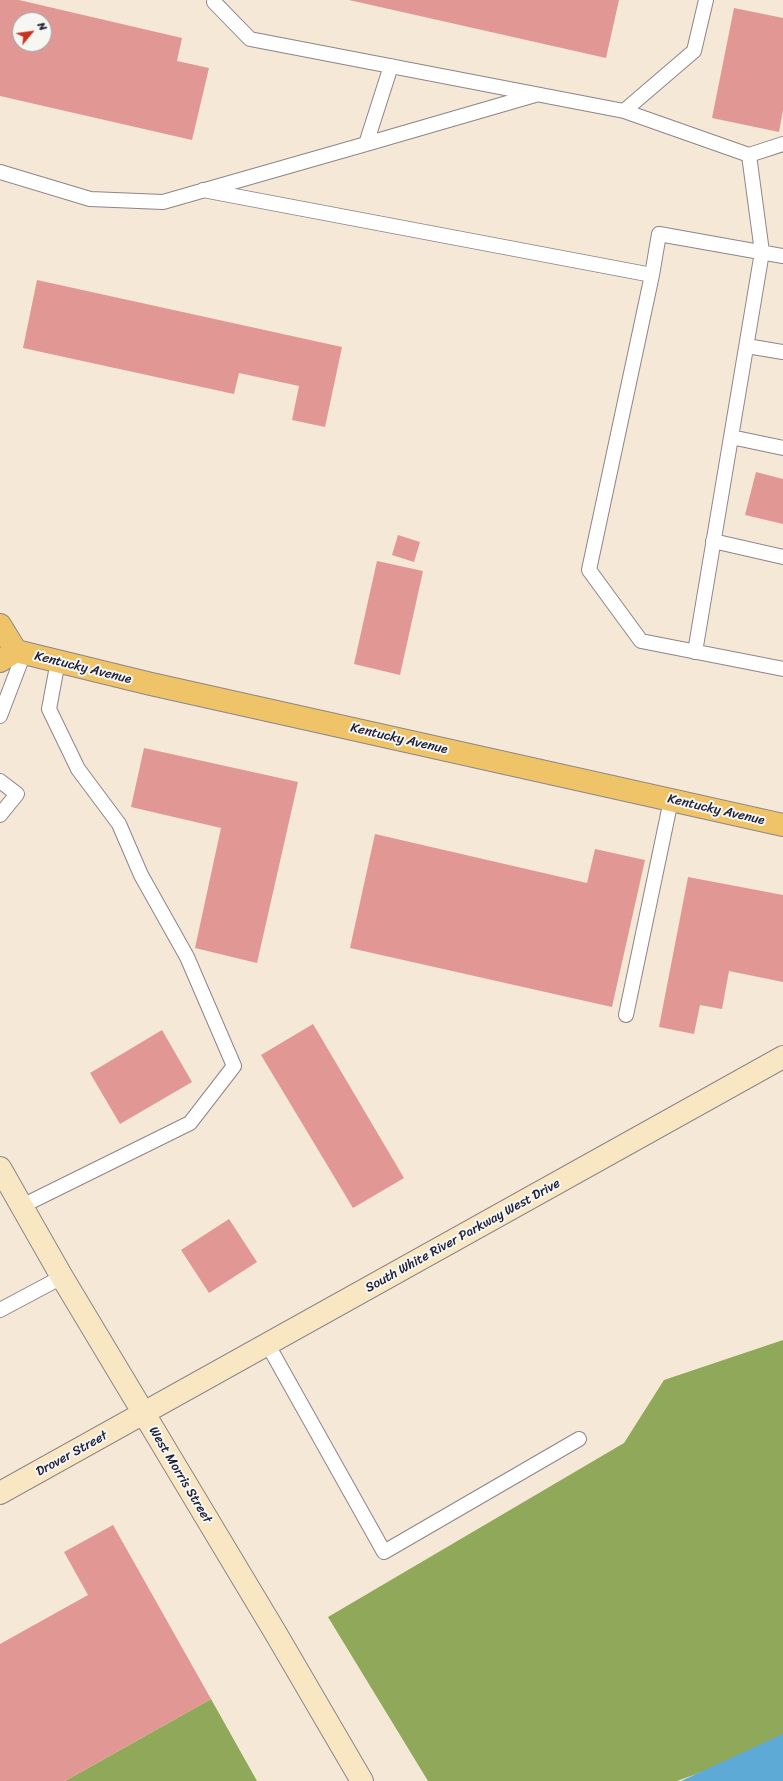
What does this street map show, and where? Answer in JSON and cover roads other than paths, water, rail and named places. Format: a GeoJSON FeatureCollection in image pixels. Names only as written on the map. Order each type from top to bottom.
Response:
{"type":"FeatureCollection","features":[{"type":"Feature","properties":{"kind":"main road","name":"Kentucky Avenue"},"geometry":{"type":"LineString","coordinates":[[0,625],[14,655],[58,661],[151,684],[783,824]]}},
{"type":"Feature","properties":{"kind":"street","name":"South White River Parkway West Drive"},"geometry":{"type":"LineString","coordinates":[[144,1414],[783,1058]]}},
{"type":"Feature","properties":{"kind":"street","name":"West Morris Street"},"geometry":{"type":"LineString","coordinates":[[0,1168],[62,1277],[275,1632],[362,1781]]}},
{"type":"Feature","properties":{"kind":"street","name":"Drover Street"},"geometry":{"type":"LineString","coordinates":[[0,1493],[144,1414]]}},
{"type":"Feature","properties":{"kind":"lane"},"geometry":{"type":"LineString","coordinates":[[624,111],[694,52],[706,0]]}},
{"type":"Feature","properties":{"kind":"lane"},"geometry":{"type":"LineString","coordinates":[[210,1],[250,39],[624,111],[749,155],[783,144]]}},
{"type":"Feature","properties":{"kind":"lane"},"geometry":{"type":"LineString","coordinates":[[366,144],[391,66]]}},
{"type":"Feature","properties":{"kind":"lane"},"geometry":{"type":"LineString","coordinates":[[0,172],[90,199],[163,202],[537,95]]}},
{"type":"Feature","properties":{"kind":"lane"},"geometry":{"type":"LineString","coordinates":[[695,652],[762,252],[749,155]]}},
{"type":"Feature","properties":{"kind":"lane"},"geometry":{"type":"LineString","coordinates":[[203,190],[652,275]]}},
{"type":"Feature","properties":{"kind":"lane"},"geometry":{"type":"LineString","coordinates":[[783,256],[659,234],[652,275],[589,570],[641,642],[783,669]]}},
{"type":"Feature","properties":{"kind":"lane"},"geometry":{"type":"LineString","coordinates":[[747,346],[783,352]]}},
{"type":"Feature","properties":{"kind":"lane"},"geometry":{"type":"LineString","coordinates":[[731,437],[783,448]]}},
{"type":"Feature","properties":{"kind":"lane"},"geometry":{"type":"LineString","coordinates":[[713,541],[783,557]]}},
{"type":"Feature","properties":{"kind":"lane"},"geometry":{"type":"LineString","coordinates":[[0,716],[14,655]]}},
{"type":"Feature","properties":{"kind":"lane"},"geometry":{"type":"LineString","coordinates":[[22,1206],[190,1123],[234,1066],[187,957],[141,875],[119,824],[78,769],[49,709],[58,661]]}},
{"type":"Feature","properties":{"kind":"lane"},"geometry":{"type":"LineString","coordinates":[[0,782],[17,794],[0,815]]}},
{"type":"Feature","properties":{"kind":"lane"},"geometry":{"type":"LineString","coordinates":[[626,1015],[671,800]]}},
{"type":"Feature","properties":{"kind":"lane"},"geometry":{"type":"LineString","coordinates":[[0,1310],[62,1277]]}},
{"type":"Feature","properties":{"kind":"lane"},"geometry":{"type":"LineString","coordinates":[[268,1345],[384,1552],[579,1439]]}},
{"type":"Feature","properties":{"kind":"water"},"geometry":{"type":"Polygon","coordinates":[[[783,1734],[783,1781],[681,1781],[783,1734]]]}}]}
